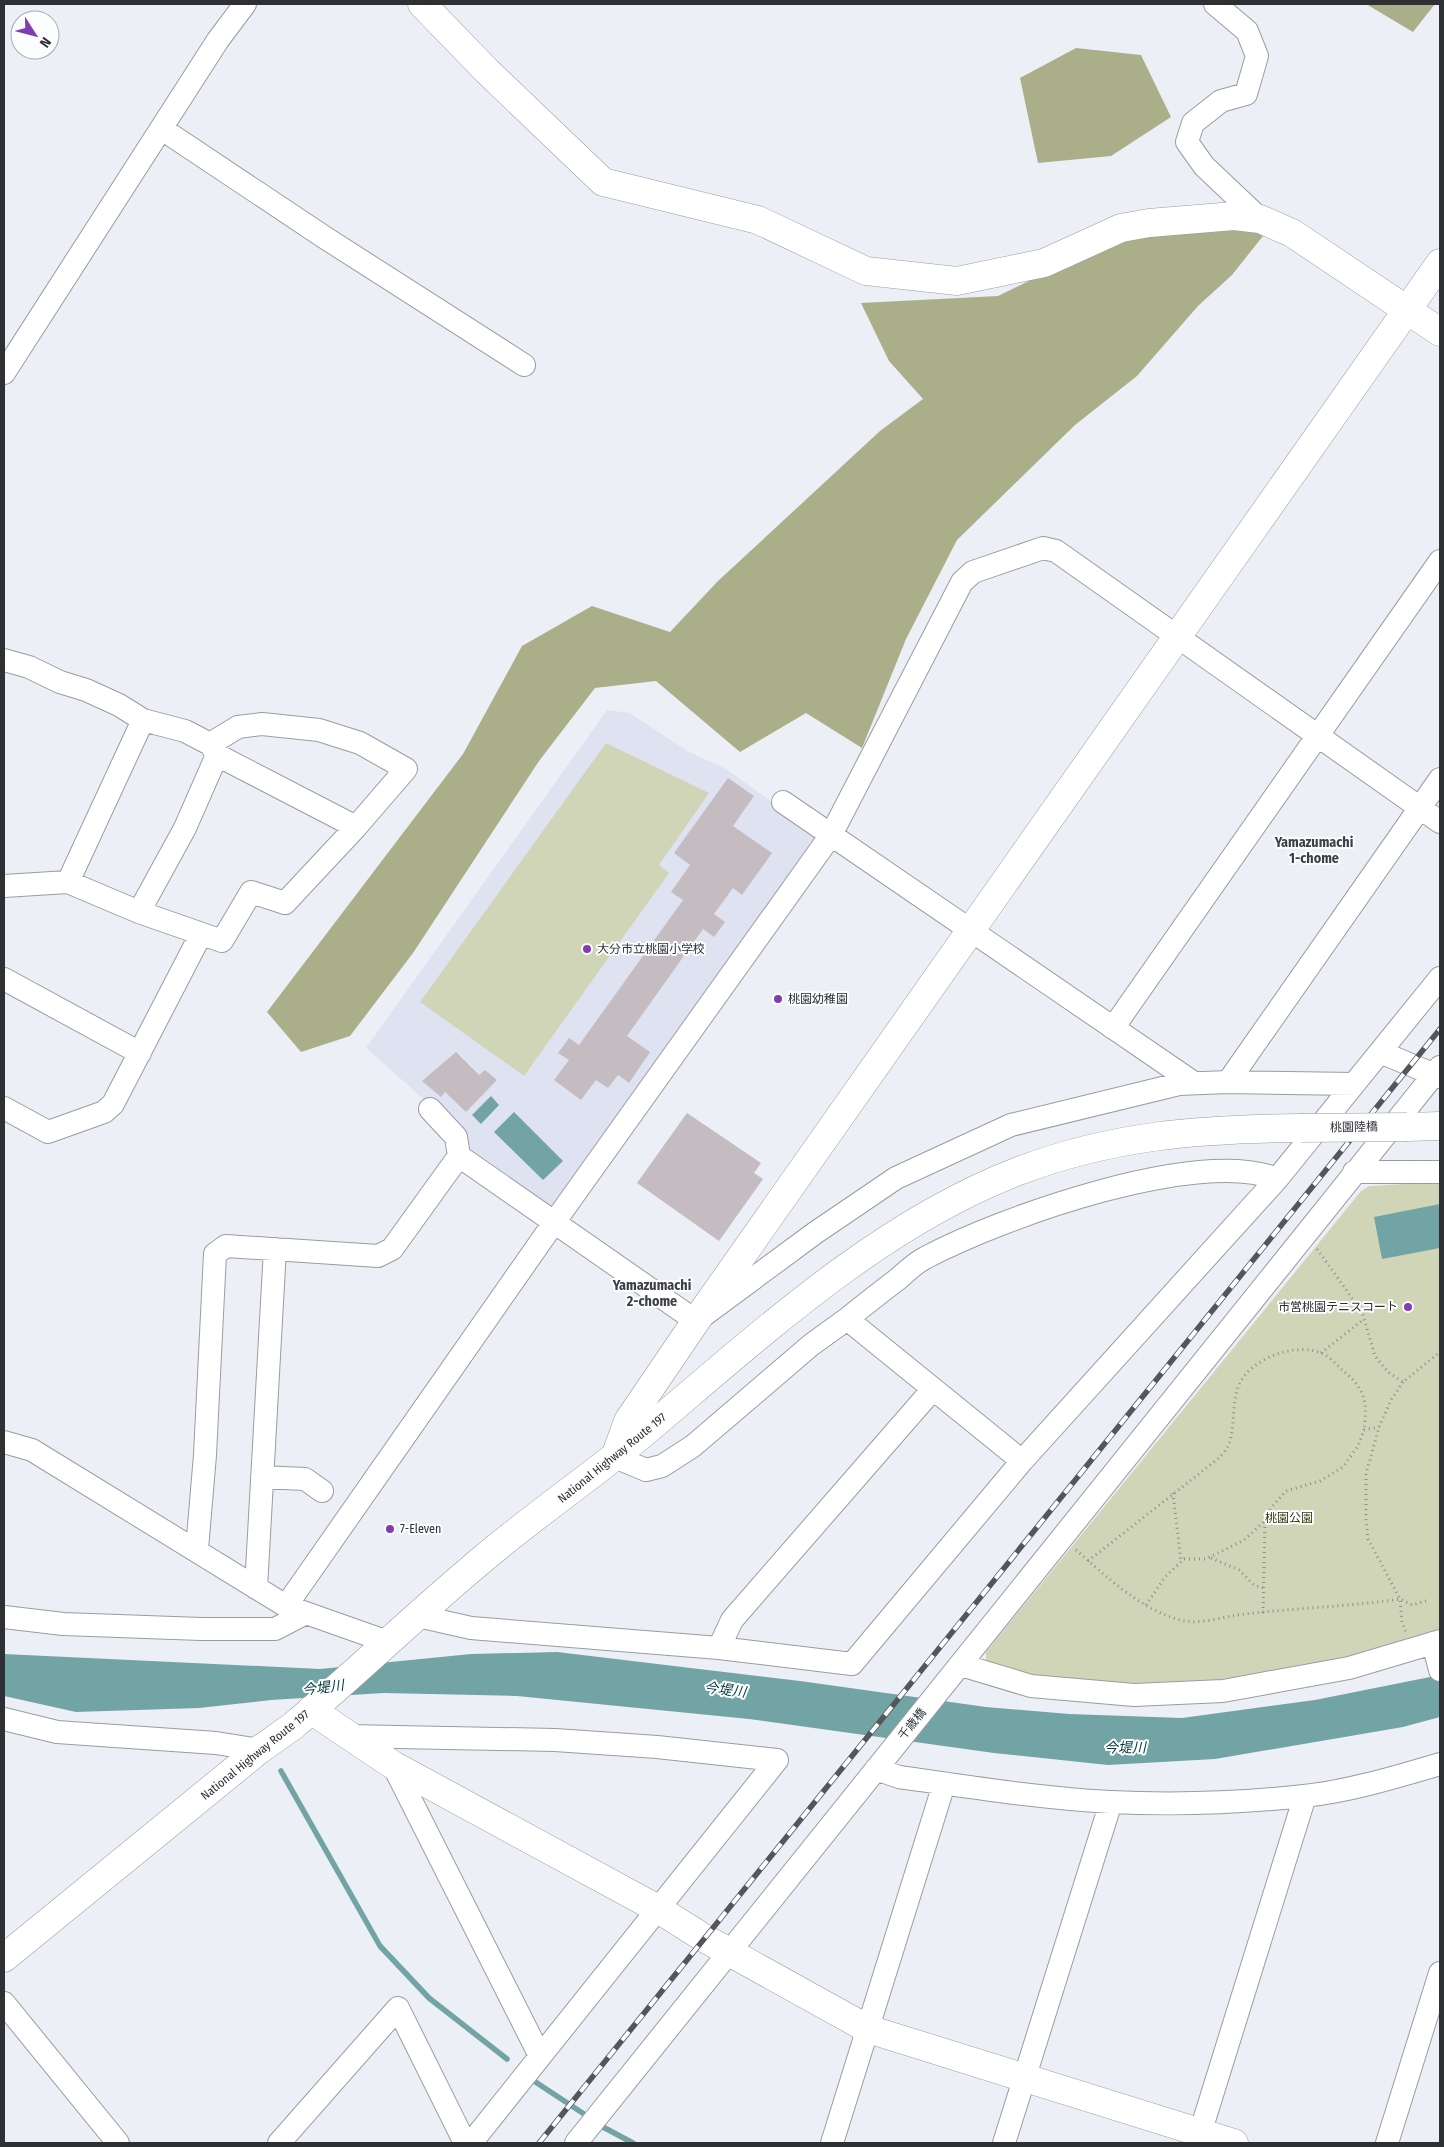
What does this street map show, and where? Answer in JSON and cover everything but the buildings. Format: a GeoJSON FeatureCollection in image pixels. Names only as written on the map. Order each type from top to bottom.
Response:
{"type":"FeatureCollection","features":[{"type":"Feature","properties":{"kind":"main road"},"geometry":{"type":"LineString","coordinates":[[422,4],[487,71],[603,182],[758,220],[866,271],[957,281],[1044,263],[1121,228],[1149,223],[1234,216],[1260,219],[1292,233],[1440,332]]}},
{"type":"Feature","properties":{"kind":"main road"},"geometry":{"type":"LineString","coordinates":[[616,1457],[628,1421],[696,1322],[1440,264]]}},
{"type":"Feature","properties":{"kind":"main road","name":"桃園陸橋"},"geometry":{"type":"LineString","coordinates":[[1301,1128],[1440,1126]]}},
{"type":"Feature","properties":{"kind":"main road","name":"National Highway Route 197"},"geometry":{"type":"LineString","coordinates":[[4,1958],[259,1750],[316,1707],[485,1557],[616,1457],[837,1274],[874,1248],[937,1209],[1017,1172],[1117,1142],[1192,1131],[1301,1128]]}},
{"type":"Feature","properties":{"kind":"main road"},"geometry":{"type":"LineString","coordinates":[[316,1707],[347,1736],[393,1766],[658,1909],[728,1951],[868,2029],[1025,2078],[1199,2138],[1234,2143]]}},
{"type":"Feature","properties":{"kind":"street"},"geometry":{"type":"LineString","coordinates":[[4,373],[218,40],[245,4]]}},
{"type":"Feature","properties":{"kind":"street"},"geometry":{"type":"LineString","coordinates":[[1216,4],[1247,30],[1257,56],[1246,94],[1221,101],[1193,123],[1188,142],[1204,166],[1260,219]]}},
{"type":"Feature","properties":{"kind":"street"},"geometry":{"type":"LineString","coordinates":[[162,129],[324,237],[524,365]]}},
{"type":"Feature","properties":{"kind":"street"},"geometry":{"type":"LineString","coordinates":[[4,1617],[63,1624],[201,1629],[275,1629],[295,1610],[553,1224],[831,836],[962,582],[973,572],[1044,548],[1056,551],[1440,822]]}},
{"type":"Feature","properties":{"kind":"street"},"geometry":{"type":"LineString","coordinates":[[1113,1028],[1440,561]]}},
{"type":"Feature","properties":{"kind":"street"},"geometry":{"type":"LineString","coordinates":[[4,660],[29,667],[60,682],[86,690],[119,705],[143,720],[185,731],[213,750],[356,827]]}},
{"type":"Feature","properties":{"kind":"street"},"geometry":{"type":"LineString","coordinates":[[68,882],[143,720]]}},
{"type":"Feature","properties":{"kind":"street"},"geometry":{"type":"LineString","coordinates":[[4,886],[68,882],[138,912],[222,941],[251,892],[285,903],[356,827],[406,768],[360,743],[319,730],[262,724],[238,727],[213,750],[185,828],[138,912]]}},
{"type":"Feature","properties":{"kind":"street"},"geometry":{"type":"LineString","coordinates":[[1228,1082],[1440,779]]}},
{"type":"Feature","properties":{"kind":"street"},"geometry":{"type":"LineString","coordinates":[[782,802],[1194,1083]]}},
{"type":"Feature","properties":{"kind":"street"},"geometry":{"type":"LineString","coordinates":[[4,1108],[48,1132],[104,1112],[113,1104],[201,934]]}},
{"type":"Feature","properties":{"kind":"street"},"geometry":{"type":"LineString","coordinates":[[4,978],[140,1052]]}},
{"type":"Feature","properties":{"kind":"street"},"geometry":{"type":"LineString","coordinates":[[418,1616],[471,1628],[718,1648],[852,1664],[1022,1461],[1277,1179],[1440,978]]}},
{"type":"Feature","properties":{"kind":"street"},"geometry":{"type":"LineString","coordinates":[[1380,1052],[1438,1073]]}},
{"type":"Feature","properties":{"kind":"street","name":"千歳橋"},"geometry":{"type":"LineString","coordinates":[[576,2143],[728,1951],[961,1665],[1306,1235],[1354,1172],[1438,1073]]}},
{"type":"Feature","properties":{"kind":"street"},"geometry":{"type":"LineString","coordinates":[[430,1109],[456,1138],[459,1156],[553,1224],[696,1322],[815,1232],[896,1178],[1011,1125],[1179,1084],[1228,1082],[1354,1084]]}},
{"type":"Feature","properties":{"kind":"street"},"geometry":{"type":"LineString","coordinates":[[197,1549],[205,1455],[215,1254],[226,1246],[378,1256],[392,1249],[459,1156]]}},
{"type":"Feature","properties":{"kind":"street"},"geometry":{"type":"LineString","coordinates":[[616,1457],[646,1470],[662,1466],[693,1446],[811,1346],[923,1259],[995,1227],[1064,1202],[1169,1175],[1227,1170],[1261,1172],[1277,1179]]}},
{"type":"Feature","properties":{"kind":"street"},"geometry":{"type":"LineString","coordinates":[[1354,1172],[1440,1172]]}},
{"type":"Feature","properties":{"kind":"street"},"geometry":{"type":"LineString","coordinates":[[256,1588],[274,1249]]}},
{"type":"Feature","properties":{"kind":"street"},"geometry":{"type":"LineString","coordinates":[[847,1319],[1022,1461]]}},
{"type":"Feature","properties":{"kind":"street"},"geometry":{"type":"LineString","coordinates":[[718,1648],[732,1620],[933,1389]]}},
{"type":"Feature","properties":{"kind":"street"},"geometry":{"type":"LineString","coordinates":[[4,1442],[32,1450],[295,1610],[383,1647]]}},
{"type":"Feature","properties":{"kind":"street"},"geometry":{"type":"LineString","coordinates":[[262,1477],[305,1479],[322,1491]]}},
{"type":"Feature","properties":{"kind":"street"},"geometry":{"type":"LineString","coordinates":[[961,1665],[1031,1686],[1134,1695],[1224,1691],[1433,1653]]}},
{"type":"Feature","properties":{"kind":"street"},"geometry":{"type":"LineString","coordinates":[[4,1719],[57,1732],[216,1743],[259,1750]]}},
{"type":"Feature","properties":{"kind":"street"},"geometry":{"type":"LineString","coordinates":[[347,1736],[555,1740],[657,1747],[777,1760],[471,2143]]}},
{"type":"Feature","properties":{"kind":"street"},"geometry":{"type":"LineString","coordinates":[[882,1762],[899,1777],[1051,1798],[1111,1802],[1200,1803],[1305,1796],[1380,1782],[1440,1764]]}},
{"type":"Feature","properties":{"kind":"street"},"geometry":{"type":"LineString","coordinates":[[393,1766],[540,2056]]}},
{"type":"Feature","properties":{"kind":"street"},"geometry":{"type":"LineString","coordinates":[[832,2143],[944,1784]]}},
{"type":"Feature","properties":{"kind":"street"},"geometry":{"type":"LineString","coordinates":[[1199,2138],[1305,1796]]}},
{"type":"Feature","properties":{"kind":"street"},"geometry":{"type":"LineString","coordinates":[[1004,2143],[1111,1802]]}},
{"type":"Feature","properties":{"kind":"street"},"geometry":{"type":"LineString","coordinates":[[1387,2143],[1440,1973]]}},
{"type":"Feature","properties":{"kind":"street"},"geometry":{"type":"LineString","coordinates":[[4,2003],[118,2143]]}},
{"type":"Feature","properties":{"kind":"street"},"geometry":{"type":"LineString","coordinates":[[279,2143],[398,2008],[465,2143]]}},
{"type":"Feature","properties":{"kind":"path"},"geometry":{"type":"LineString","coordinates":[[1306,1235],[1322,1254],[1362,1312],[1375,1356],[1388,1372],[1402,1382]]}},
{"type":"Feature","properties":{"kind":"path"},"geometry":{"type":"LineString","coordinates":[[1322,1353],[1364,1319]]}},
{"type":"Feature","properties":{"kind":"path"},"geometry":{"type":"LineString","coordinates":[[1088,1561],[1214,1462],[1228,1447],[1235,1397],[1245,1375],[1278,1353],[1294,1351],[1322,1353],[1350,1376],[1359,1386],[1364,1397],[1364,1430],[1358,1446],[1343,1467],[1320,1481],[1286,1491],[1271,1508],[1265,1521],[1244,1540],[1210,1558]]}},
{"type":"Feature","properties":{"kind":"path"},"geometry":{"type":"LineString","coordinates":[[1433,1653],[1402,1622],[1400,1599],[1368,1539],[1366,1474],[1379,1427],[1391,1400],[1402,1382],[1440,1352]]}},
{"type":"Feature","properties":{"kind":"path"},"geometry":{"type":"LineString","coordinates":[[1364,1430],[1379,1427]]}},
{"type":"Feature","properties":{"kind":"path"},"geometry":{"type":"LineString","coordinates":[[1173,1493],[1178,1548],[1182,1562]]}},
{"type":"Feature","properties":{"kind":"path"},"geometry":{"type":"LineString","coordinates":[[1263,1613],[1265,1521]]}},
{"type":"Feature","properties":{"kind":"path"},"geometry":{"type":"LineString","coordinates":[[1062,1539],[1146,1605],[1182,1621],[1206,1621],[1263,1613],[1400,1599],[1412,1605],[1429,1600]]}},
{"type":"Feature","properties":{"kind":"path"},"geometry":{"type":"LineString","coordinates":[[1146,1605],[1165,1577],[1184,1559],[1210,1558],[1239,1570],[1254,1585],[1263,1588]]}},
{"type":"Feature","properties":{"kind":"shaded area","name":"大分市立桃園小学校"},"geometry":{"type":"Polygon","coordinates":[[[607,710],[630,713],[689,752],[726,769],[818,835],[556,1206],[549,1208],[470,1151],[462,1133],[366,1048],[607,710]]]}},
{"type":"Feature","properties":{"kind":"green space"},"geometry":{"type":"Polygon","coordinates":[[[1366,4],[1435,4],[1413,32],[1366,4]]]}},
{"type":"Feature","properties":{"kind":"green space"},"geometry":{"type":"Polygon","coordinates":[[[1076,48],[1141,55],[1171,117],[1111,156],[1038,163],[1020,78],[1076,48]]]}},
{"type":"Feature","properties":{"kind":"green space"},"geometry":{"type":"Polygon","coordinates":[[[1240,225],[1263,236],[1232,275],[1198,306],[1137,376],[1075,425],[957,540],[906,639],[862,748],[806,713],[740,752],[656,681],[595,688],[539,761],[413,953],[350,1036],[301,1052],[267,1012],[463,754],[522,646],[592,606],[670,632],[718,581],[880,431],[923,399],[889,361],[861,303],[998,296],[1092,250],[1169,226],[1240,225]]]}},
{"type":"Feature","properties":{"kind":"green space"},"geometry":{"type":"Polygon","coordinates":[[[606,743],[709,793],[659,865],[669,873],[524,1076],[420,1002],[606,743]]]}},
{"type":"Feature","properties":{"kind":"green space","name":"桃園公園"},"geometry":{"type":"Polygon","coordinates":[[[1440,1182],[1440,1632],[1295,1674],[1180,1687],[1057,1685],[986,1666],[986,1652],[1361,1191],[1369,1186],[1440,1182]]]}},
{"type":"Feature","properties":{"kind":"water"},"geometry":{"type":"Polygon","coordinates":[[[491,1096],[499,1105],[481,1124],[472,1115],[491,1096]]]}},
{"type":"Feature","properties":{"kind":"water"},"geometry":{"type":"Polygon","coordinates":[[[514,1112],[563,1161],[543,1180],[494,1132],[514,1112]]]}},
{"type":"Feature","properties":{"kind":"water"},"geometry":{"type":"Polygon","coordinates":[[[1440,1204],[1440,1248],[1382,1259],[1374,1217],[1440,1204]]]}},
{"type":"Feature","properties":{"kind":"water","name":"今堤川"},"geometry":{"type":"Polygon","coordinates":[[[557,1652],[800,1681],[986,1707],[1069,1714],[1182,1718],[1315,1700],[1440,1675],[1440,1717],[1403,1727],[1215,1759],[1108,1765],[994,1753],[749,1719],[517,1696],[384,1693],[271,1700],[199,1708],[76,1712],[4,1696],[4,1654],[320,1669],[471,1654],[557,1652]]]}},
{"type":"Feature","properties":{"kind":"waterway"},"geometry":{"type":"LineString","coordinates":[[281,1771],[380,1946],[429,1998],[507,2059]]}},
{"type":"Feature","properties":{"kind":"waterway"},"geometry":{"type":"LineString","coordinates":[[534,2081],[584,2114]]}},
{"type":"Feature","properties":{"kind":"waterway"},"geometry":{"type":"LineString","coordinates":[[603,2127],[633,2143]]}},
{"type":"Feature","properties":{"kind":"railway"},"geometry":{"type":"LineString","coordinates":[[539,2143],[1440,1029]]}},
{"type":"Feature","properties":{"kind":"place","name":"大分市立桃園小学校"},"geometry":{"type":"Point","coordinates":[587,949]}},
{"type":"Feature","properties":{"kind":"place","name":"桃園幼稚園"},"geometry":{"type":"Point","coordinates":[778,999]}},
{"type":"Feature","properties":{"kind":"place","name":"市営桃園テニスコート"},"geometry":{"type":"Point","coordinates":[1408,1307]}},
{"type":"Feature","properties":{"kind":"place","name":"7-Eleven"},"geometry":{"type":"Point","coordinates":[390,1529]}},
{"type":"Feature","properties":{"kind":"district","name":"Yamazumachi 1-chome"},"geometry":{"type":"Point","coordinates":[1314,850]}},
{"type":"Feature","properties":{"kind":"district","name":"Yamazumachi 2-chome"},"geometry":{"type":"Point","coordinates":[652,1294]}}]}
